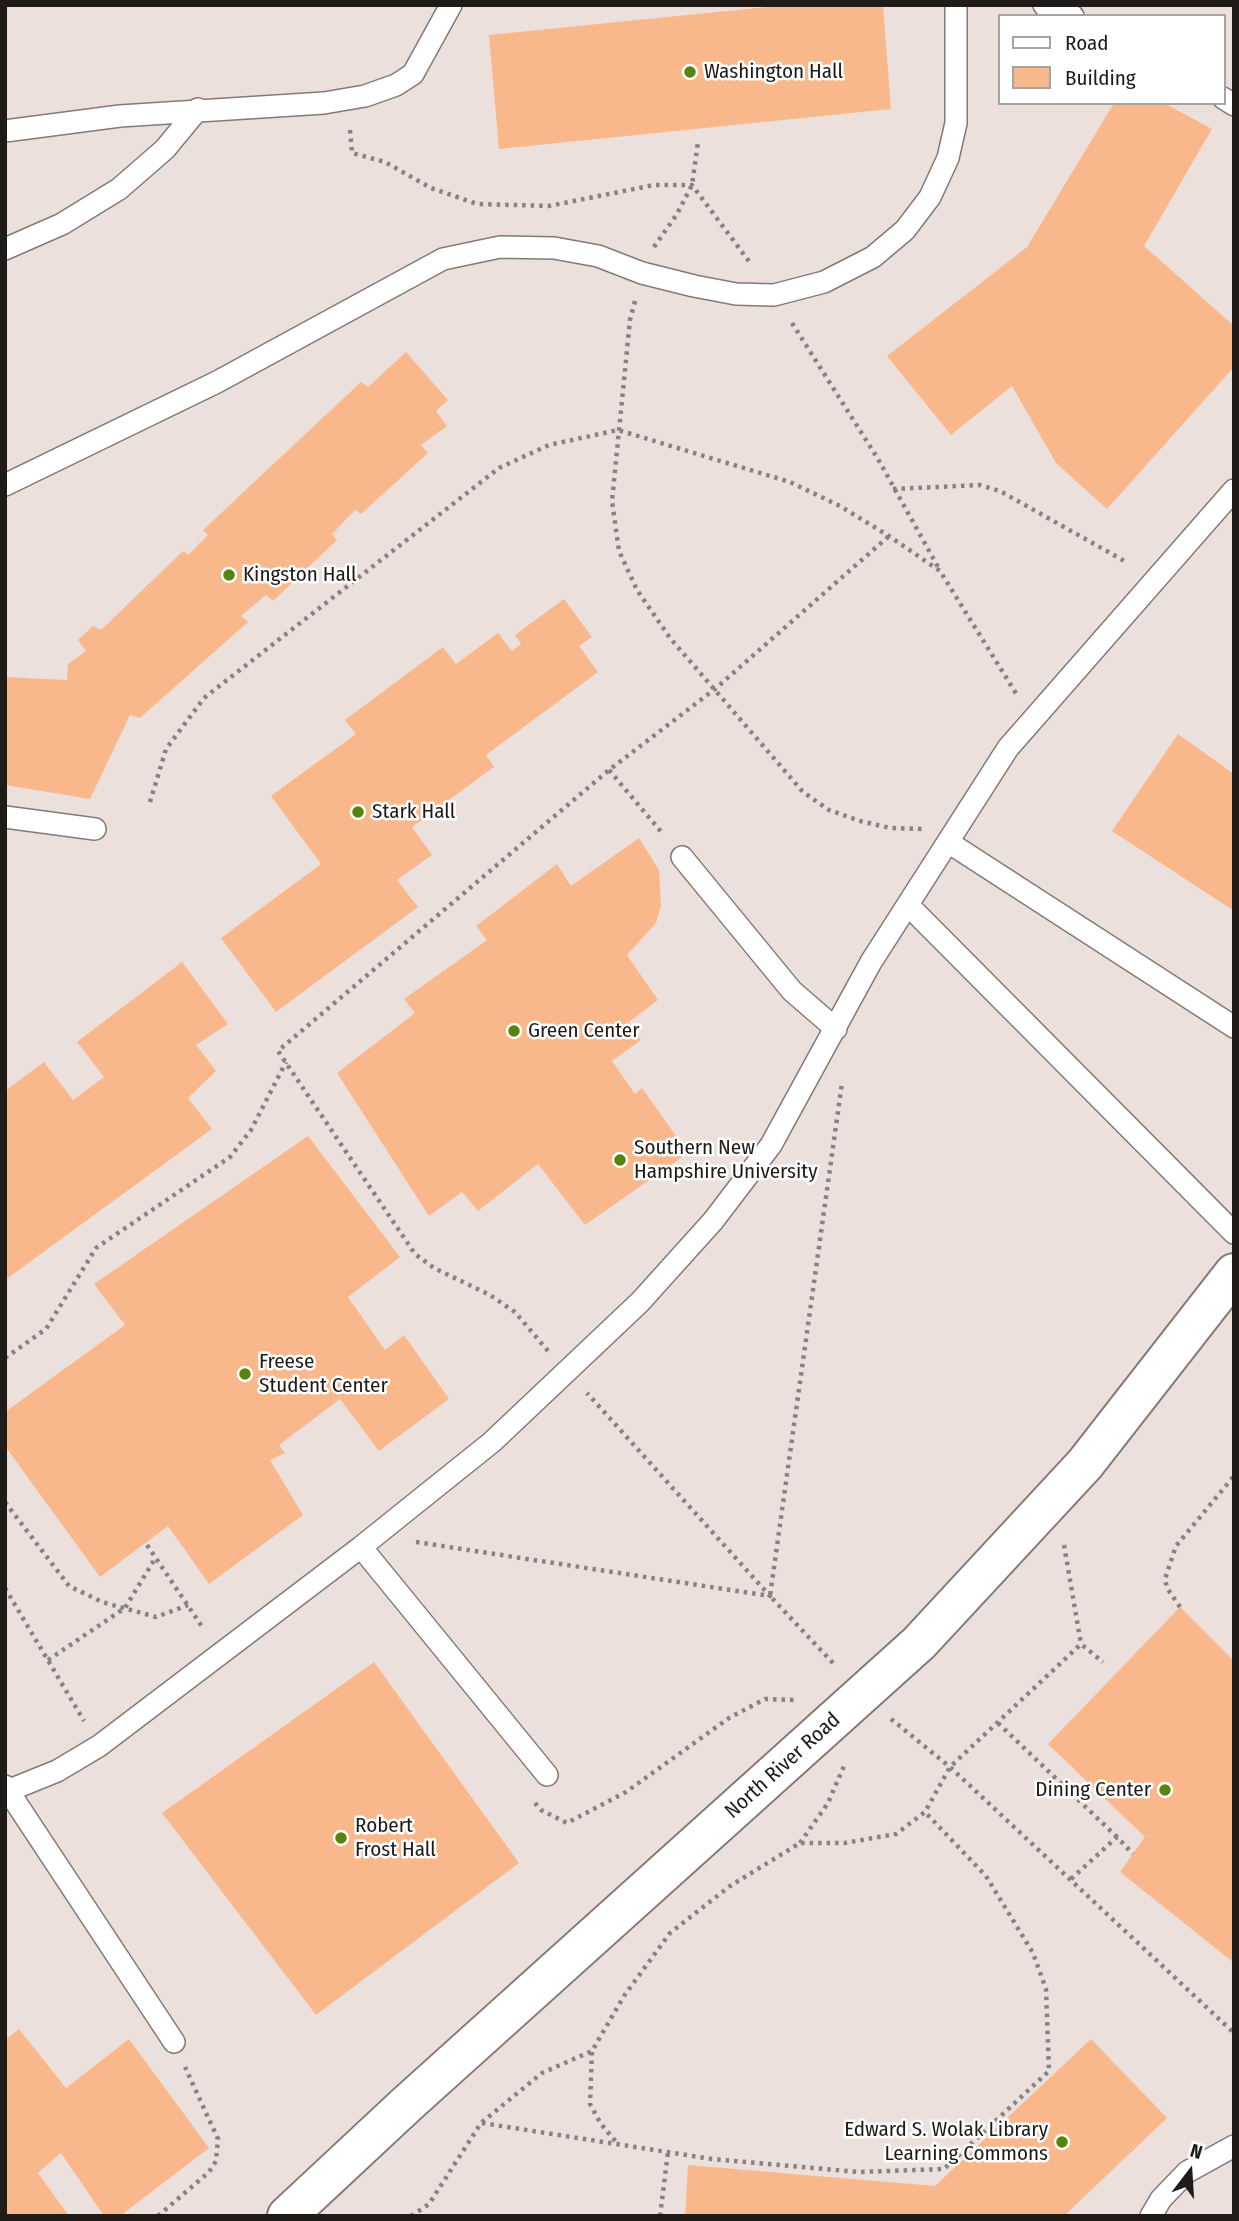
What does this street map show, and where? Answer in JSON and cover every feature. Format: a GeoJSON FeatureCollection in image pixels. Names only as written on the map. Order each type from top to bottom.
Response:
{"type":"FeatureCollection","features":[{"type":"Feature","properties":{"kind":"street","name":"North River Road"},"geometry":{"type":"LineString","coordinates":[[287,2216],[407,2104],[919,1643],[1085,1464],[1234,1273]]}},
{"type":"Feature","properties":{"kind":"lane"},"geometry":{"type":"LineString","coordinates":[[5,131],[120,116],[324,103],[349,99],[396,85],[413,74],[451,5]]}},
{"type":"Feature","properties":{"kind":"lane"},"geometry":{"type":"LineString","coordinates":[[5,485],[217,382],[443,259],[500,247],[554,248],[598,256],[642,273],[736,294],[775,295],[824,282],[873,257],[905,230],[930,197],[948,159],[956,123],[956,5]]}},
{"type":"Feature","properties":{"kind":"lane"},"geometry":{"type":"LineString","coordinates":[[1044,5],[1068,14]]}},
{"type":"Feature","properties":{"kind":"lane"},"geometry":{"type":"LineString","coordinates":[[5,249],[62,224],[119,189],[164,149],[198,109]]}},
{"type":"Feature","properties":{"kind":"lane"},"geometry":{"type":"LineString","coordinates":[[174,2042],[6,1789],[57,1771],[99,1746],[361,1546],[536,1403],[678,1261],[771,1145],[871,962],[979,789],[1032,719],[1226,513],[1234,490]]}},
{"type":"Feature","properties":{"kind":"lane"},"geometry":{"type":"LineString","coordinates":[[5,817],[95,829]]}},
{"type":"Feature","properties":{"kind":"lane"},"geometry":{"type":"LineString","coordinates":[[948,842],[1234,1027]]}},
{"type":"Feature","properties":{"kind":"lane"},"geometry":{"type":"LineString","coordinates":[[682,857],[792,991],[836,1030]]}},
{"type":"Feature","properties":{"kind":"lane"},"geometry":{"type":"LineString","coordinates":[[908,905],[1234,1233]]}},
{"type":"Feature","properties":{"kind":"lane"},"geometry":{"type":"LineString","coordinates":[[361,1546],[547,1775]]}},
{"type":"Feature","properties":{"kind":"lane"},"geometry":{"type":"LineString","coordinates":[[1151,2216],[1161,2199],[1187,2172],[1234,2146]]}},
{"type":"Feature","properties":{"kind":"path"},"geometry":{"type":"LineString","coordinates":[[349,99],[352,152],[385,162],[431,188],[477,204],[549,206],[654,185],[692,186]]}},
{"type":"Feature","properties":{"kind":"path"},"geometry":{"type":"LineString","coordinates":[[698,142],[692,186],[677,214],[658,240],[642,273],[629,320],[612,501],[619,551],[636,590],[670,638],[803,792],[829,810],[890,828],[923,829],[948,842]]}},
{"type":"Feature","properties":{"kind":"path"},"geometry":{"type":"LineString","coordinates":[[692,186],[775,295],[1032,719]]}},
{"type":"Feature","properties":{"kind":"path"},"geometry":{"type":"LineString","coordinates":[[150,802],[166,749],[204,698],[499,468],[549,445],[618,430],[790,482],[840,506],[940,571]]}},
{"type":"Feature","properties":{"kind":"path"},"geometry":{"type":"LineString","coordinates":[[893,489],[980,485],[1000,491],[1128,563]]}},
{"type":"Feature","properties":{"kind":"path"},"geometry":{"type":"LineString","coordinates":[[549,1351],[515,1312],[490,1295],[434,1268],[415,1254],[278,1052],[610,771],[715,689],[889,536]]}},
{"type":"Feature","properties":{"kind":"path"},"geometry":{"type":"LineString","coordinates":[[610,771],[682,857]]}},
{"type":"Feature","properties":{"kind":"path"},"geometry":{"type":"LineString","coordinates":[[5,1358],[46,1329],[96,1248],[230,1157],[251,1130],[286,1061]]}},
{"type":"Feature","properties":{"kind":"path"},"geometry":{"type":"LineString","coordinates":[[770,1597],[844,1072]]}},
{"type":"Feature","properties":{"kind":"path"},"geometry":{"type":"LineString","coordinates":[[584,1390],[833,1663]]}},
{"type":"Feature","properties":{"kind":"path"},"geometry":{"type":"LineString","coordinates":[[1180,1607],[1167,1588],[1165,1579],[1176,1546],[1234,1476]]}},
{"type":"Feature","properties":{"kind":"path"},"geometry":{"type":"LineString","coordinates":[[5,1502],[69,1586],[102,1602],[156,1617],[188,1605]]}},
{"type":"Feature","properties":{"kind":"path"},"geometry":{"type":"LineString","coordinates":[[1062,1534],[1081,1644],[1102,1662]]}},
{"type":"Feature","properties":{"kind":"path"},"geometry":{"type":"LineString","coordinates":[[408,1541],[770,1597]]}},
{"type":"Feature","properties":{"kind":"path"},"geometry":{"type":"LineString","coordinates":[[147,1545],[221,1655]]}},
{"type":"Feature","properties":{"kind":"path"},"geometry":{"type":"LineString","coordinates":[[48,1660],[125,1608],[156,1557]]}},
{"type":"Feature","properties":{"kind":"path"},"geometry":{"type":"LineString","coordinates":[[5,1588],[99,1746]]}},
{"type":"Feature","properties":{"kind":"path"},"geometry":{"type":"LineString","coordinates":[[800,1843],[845,1843],[896,1834],[925,1812],[950,1768],[1081,1644]]}},
{"type":"Feature","properties":{"kind":"path"},"geometry":{"type":"LineString","coordinates":[[533,1801],[541,1810],[567,1823],[626,1792],[729,1718],[765,1699],[801,1699]]}},
{"type":"Feature","properties":{"kind":"path"},"geometry":{"type":"LineString","coordinates":[[888,1716],[950,1768],[1234,2032]]}},
{"type":"Feature","properties":{"kind":"path"},"geometry":{"type":"LineString","coordinates":[[998,1723],[1133,1854]]}},
{"type":"Feature","properties":{"kind":"path"},"geometry":{"type":"LineString","coordinates":[[618,2143],[601,2124],[590,2104],[592,2051],[624,1996],[670,1933],[730,1886],[800,1843],[828,1803],[847,1759]]}},
{"type":"Feature","properties":{"kind":"path"},"geometry":{"type":"LineString","coordinates":[[481,2123],[712,2159],[859,2172],[944,2169],[1049,2071],[1046,1989],[1034,1954],[986,1876],[925,1812]]}},
{"type":"Feature","properties":{"kind":"path"},"geometry":{"type":"LineString","coordinates":[[1071,1879],[1117,1837]]}},
{"type":"Feature","properties":{"kind":"path"},"geometry":{"type":"LineString","coordinates":[[158,2216],[209,2172],[216,2161],[218,2149],[215,2130],[174,2042]]}},
{"type":"Feature","properties":{"kind":"path"},"geometry":{"type":"LineString","coordinates":[[411,2216],[429,2204],[481,2123],[542,2073],[592,2051]]}},
{"type":"Feature","properties":{"kind":"path"},"geometry":{"type":"LineString","coordinates":[[660,2216],[668,2152]]}},
{"type":"Feature","properties":{"kind":"building","name":"Washington Hall"},"geometry":{"type":"Polygon","coordinates":[[[787,5],[883,5],[891,109],[499,149],[489,35],[787,5]]]}},
{"type":"Feature","properties":{"kind":"building"},"geometry":{"type":"Polygon","coordinates":[[[1113,105],[1168,105],[1212,129],[1144,246],[1234,326],[1234,367],[1107,509],[1056,463],[1012,386],[951,435],[887,356],[1027,247],[1113,105]]]}},
{"type":"Feature","properties":{"kind":"building","name":"Kingston Hall"},"geometry":{"type":"Polygon","coordinates":[[[406,352],[448,400],[436,411],[447,426],[421,445],[428,453],[361,514],[355,510],[332,534],[337,540],[273,601],[266,595],[241,616],[248,622],[140,718],[130,715],[90,799],[5,785],[5,677],[67,680],[68,664],[86,651],[78,640],[93,626],[101,630],[183,551],[188,555],[208,535],[203,530],[361,382],[368,387],[406,352]]]}},
{"type":"Feature","properties":{"kind":"building","name":"Stark Hall"},"geometry":{"type":"Polygon","coordinates":[[[564,599],[592,637],[579,646],[598,672],[486,755],[494,767],[412,827],[432,855],[397,880],[418,907],[276,1012],[221,938],[321,864],[271,796],[356,734],[345,720],[443,647],[456,664],[498,633],[512,651],[521,644],[515,635],[564,599]]]}},
{"type":"Feature","properties":{"kind":"building"},"geometry":{"type":"Polygon","coordinates":[[[1178,734],[1234,774],[1234,911],[1112,831],[1178,734]]]}},
{"type":"Feature","properties":{"kind":"building","name":"Green Center"},"geometry":{"type":"Polygon","coordinates":[[[639,838],[659,870],[661,906],[656,923],[627,955],[658,1000],[629,1022],[641,1040],[612,1061],[635,1094],[642,1088],[688,1153],[585,1225],[538,1164],[478,1211],[462,1192],[429,1216],[337,1073],[415,1013],[404,999],[487,940],[476,926],[557,864],[571,886],[639,838]]]}},
{"type":"Feature","properties":{"kind":"building"},"geometry":{"type":"Polygon","coordinates":[[[182,962],[228,1024],[196,1045],[216,1071],[188,1098],[212,1129],[5,1280],[5,1091],[44,1062],[73,1100],[104,1077],[77,1042],[182,962]]]}},
{"type":"Feature","properties":{"kind":"building","name":"Freese Student Center"},"geometry":{"type":"Polygon","coordinates":[[[308,1136],[400,1257],[348,1297],[385,1350],[404,1335],[449,1399],[379,1451],[340,1399],[279,1445],[285,1453],[270,1460],[303,1515],[209,1584],[168,1526],[100,1577],[5,1446],[5,1412],[125,1325],[94,1284],[308,1136]]]}},
{"type":"Feature","properties":{"kind":"building","name":"Dining Center"},"geometry":{"type":"Polygon","coordinates":[[[1180,1607],[1234,1661],[1234,1963],[1120,1872],[1145,1837],[1048,1744],[1180,1607]]]}},
{"type":"Feature","properties":{"kind":"building","name":"Robert Frost Hall"},"geometry":{"type":"Polygon","coordinates":[[[374,1662],[519,1863],[316,2015],[162,1813],[374,1662]]]}},
{"type":"Feature","properties":{"kind":"building"},"geometry":{"type":"Polygon","coordinates":[[[19,2029],[66,2088],[129,2039],[209,2148],[120,2216],[104,2216],[61,2153],[38,2173],[69,2216],[5,2216],[5,2040],[19,2029]]]}},
{"type":"Feature","properties":{"kind":"building","name":"Edward S. Wolak Library Learning Commons"},"geometry":{"type":"Polygon","coordinates":[[[1091,2039],[1167,2118],[1064,2216],[685,2216],[688,2165],[935,2186],[1091,2039]]]}},
{"type":"Feature","properties":{"kind":"place","name":"Washington Hall"},"geometry":{"type":"Point","coordinates":[690,72]}},
{"type":"Feature","properties":{"kind":"place","name":"Kingston Hall"},"geometry":{"type":"Point","coordinates":[229,575]}},
{"type":"Feature","properties":{"kind":"place","name":"Stark Hall"},"geometry":{"type":"Point","coordinates":[358,812]}},
{"type":"Feature","properties":{"kind":"place","name":"Green Center"},"geometry":{"type":"Point","coordinates":[514,1031]}},
{"type":"Feature","properties":{"kind":"place","name":"Southern New Hampshire University"},"geometry":{"type":"Point","coordinates":[620,1160]}},
{"type":"Feature","properties":{"kind":"place","name":"Freese Student Center"},"geometry":{"type":"Point","coordinates":[245,1374]}},
{"type":"Feature","properties":{"kind":"place","name":"Dining Center"},"geometry":{"type":"Point","coordinates":[1165,1790]}},
{"type":"Feature","properties":{"kind":"place","name":"Robert Frost Hall"},"geometry":{"type":"Point","coordinates":[341,1838]}},
{"type":"Feature","properties":{"kind":"place","name":"Edward S. Wolak Library Learning Commons"},"geometry":{"type":"Point","coordinates":[1062,2142]}}]}
